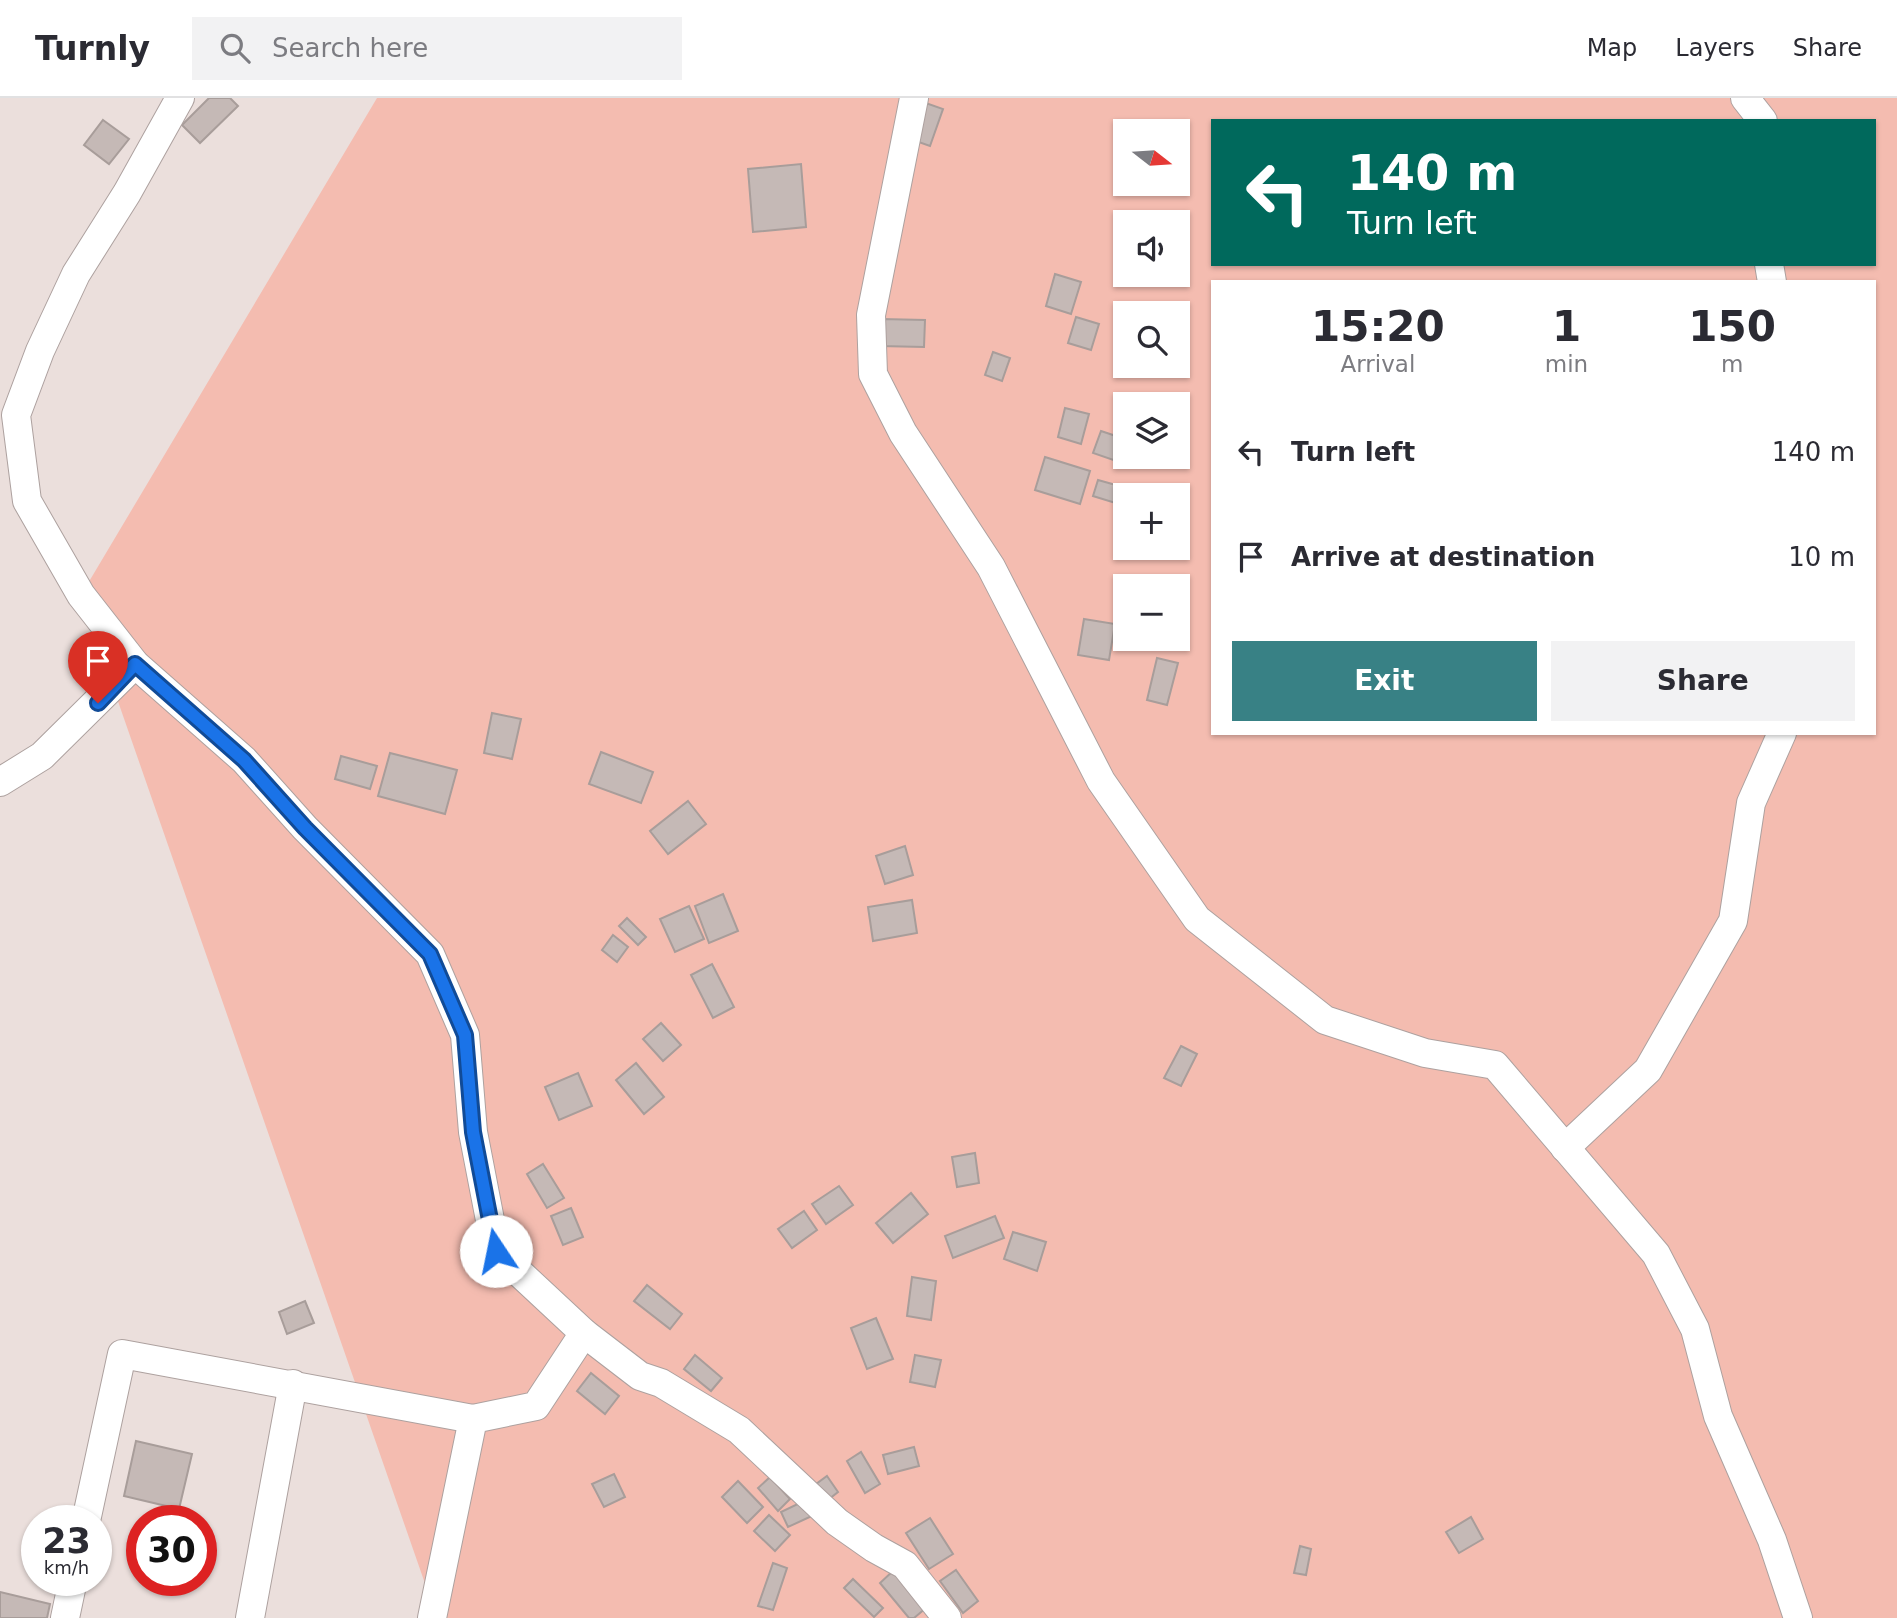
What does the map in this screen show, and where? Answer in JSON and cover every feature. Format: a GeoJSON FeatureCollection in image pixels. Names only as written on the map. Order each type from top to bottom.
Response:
{"type":"FeatureCollection","features":[{"type":"Feature","properties":{"kind":"street"},"geometry":{"type":"LineString","coordinates":[[180,98],[127,193],[76,274],[40,351],[16,415],[27,501],[81,595],[135,664],[244,760],[305,828],[430,954],[465,1035],[473,1132],[496,1251],[584,1333],[640,1376],[661,1382],[739,1430],[836,1522],[905,1565],[947,1618]]}},
{"type":"Feature","properties":{"kind":"street"},"geometry":{"type":"LineString","coordinates":[[914,98],[871,315],[873,374],[903,433],[990,567],[1101,781],[1196,919],[1325,1020],[1425,1053],[1495,1065],[1656,1254],[1695,1329],[1718,1416],[1772,1540],[1798,1618]]}},
{"type":"Feature","properties":{"kind":"street"},"geometry":{"type":"LineString","coordinates":[[1745,98],[1761,119]]}},
{"type":"Feature","properties":{"kind":"street"},"geometry":{"type":"LineString","coordinates":[[0,782],[42,756],[135,664]]}},
{"type":"Feature","properties":{"kind":"street"},"geometry":{"type":"LineString","coordinates":[[1565,1148],[1648,1070],[1733,921],[1751,803],[1781,735]]}},
{"type":"Feature","properties":{"kind":"street"},"geometry":{"type":"LineString","coordinates":[[89,1505],[122,1354],[473,1419],[536,1406],[584,1333]]}},
{"type":"Feature","properties":{"kind":"street"},"geometry":{"type":"LineString","coordinates":[[250,1618],[293,1384]]}},
{"type":"Feature","properties":{"kind":"street"},"geometry":{"type":"LineString","coordinates":[[432,1618],[473,1419]]}},
{"type":"Feature","properties":{"kind":"street"},"geometry":{"type":"LineString","coordinates":[[65,1618],[70,1596]]}},
{"type":"Feature","properties":{"kind":"shaded area"},"geometry":{"type":"Polygon","coordinates":[[[377,98],[1897,98],[1897,1618],[437,1618],[81,595],[377,98]]]}},
{"type":"Feature","properties":{"kind":"building"},"geometry":{"type":"Polygon","coordinates":[[[209,98],[230,98],[238,106],[200,143],[182,125],[209,98]]]}},
{"type":"Feature","properties":{"kind":"building"},"geometry":{"type":"Polygon","coordinates":[[[920,101],[943,109],[930,146],[907,138],[920,101]]]}},
{"type":"Feature","properties":{"kind":"building"},"geometry":{"type":"Polygon","coordinates":[[[103,120],[129,139],[109,164],[84,145],[103,120]]]}},
{"type":"Feature","properties":{"kind":"building"},"geometry":{"type":"Polygon","coordinates":[[[801,164],[806,227],[753,232],[748,169],[801,164]]]}},
{"type":"Feature","properties":{"kind":"building"},"geometry":{"type":"Polygon","coordinates":[[[1055,274],[1081,282],[1071,314],[1046,306],[1055,274]]]}},
{"type":"Feature","properties":{"kind":"building"},"geometry":{"type":"Polygon","coordinates":[[[1076,317],[1099,324],[1091,350],[1068,343],[1076,317]]]}},
{"type":"Feature","properties":{"kind":"building"},"geometry":{"type":"Polygon","coordinates":[[[881,319],[925,320],[924,347],[880,346],[881,319]]]}},
{"type":"Feature","properties":{"kind":"building"},"geometry":{"type":"Polygon","coordinates":[[[993,352],[1010,358],[1002,381],[985,375],[993,352]]]}},
{"type":"Feature","properties":{"kind":"building"},"geometry":{"type":"Polygon","coordinates":[[[1065,408],[1089,414],[1081,444],[1058,437],[1065,408]]]}},
{"type":"Feature","properties":{"kind":"building"},"geometry":{"type":"Polygon","coordinates":[[[1101,431],[1113,435],[1113,460],[1093,453],[1101,431]]]}},
{"type":"Feature","properties":{"kind":"building"},"geometry":{"type":"Polygon","coordinates":[[[1045,457],[1090,471],[1080,504],[1035,490],[1045,457]]]}},
{"type":"Feature","properties":{"kind":"building"},"geometry":{"type":"Polygon","coordinates":[[[1098,480],[1113,484],[1113,502],[1093,496],[1098,480]]]}},
{"type":"Feature","properties":{"kind":"building"},"geometry":{"type":"Polygon","coordinates":[[[1084,619],[1113,624],[1109,660],[1078,655],[1084,619]]]}},
{"type":"Feature","properties":{"kind":"building"},"geometry":{"type":"Polygon","coordinates":[[[1157,658],[1178,663],[1167,705],[1147,700],[1157,658]]]}},
{"type":"Feature","properties":{"kind":"building"},"geometry":{"type":"Polygon","coordinates":[[[492,713],[521,719],[512,759],[484,753],[492,713]]]}},
{"type":"Feature","properties":{"kind":"building"},"geometry":{"type":"Polygon","coordinates":[[[601,752],[653,772],[641,803],[589,784],[601,752]]]}},
{"type":"Feature","properties":{"kind":"building"},"geometry":{"type":"Polygon","coordinates":[[[390,753],[457,770],[445,814],[378,796],[390,753]]]}},
{"type":"Feature","properties":{"kind":"building"},"geometry":{"type":"Polygon","coordinates":[[[341,756],[377,766],[370,789],[335,779],[341,756]]]}},
{"type":"Feature","properties":{"kind":"building"},"geometry":{"type":"Polygon","coordinates":[[[688,801],[706,824],[668,854],[650,831],[688,801]]]}},
{"type":"Feature","properties":{"kind":"building"},"geometry":{"type":"Polygon","coordinates":[[[905,846],[913,875],[885,884],[876,856],[905,846]]]}},
{"type":"Feature","properties":{"kind":"building"},"geometry":{"type":"Polygon","coordinates":[[[723,894],[738,931],[709,943],[695,906],[723,894]]]}},
{"type":"Feature","properties":{"kind":"building"},"geometry":{"type":"Polygon","coordinates":[[[912,900],[917,933],[873,941],[868,907],[912,900]]]}},
{"type":"Feature","properties":{"kind":"building"},"geometry":{"type":"Polygon","coordinates":[[[689,906],[704,939],[675,952],[660,919],[689,906]]]}},
{"type":"Feature","properties":{"kind":"building"},"geometry":{"type":"Polygon","coordinates":[[[627,918],[646,937],[638,945],[619,926],[627,918]]]}},
{"type":"Feature","properties":{"kind":"building"},"geometry":{"type":"Polygon","coordinates":[[[613,935],[628,947],[617,962],[602,950],[613,935]]]}},
{"type":"Feature","properties":{"kind":"building"},"geometry":{"type":"Polygon","coordinates":[[[712,964],[734,1007],[713,1018],[691,975],[712,964]]]}},
{"type":"Feature","properties":{"kind":"building"},"geometry":{"type":"Polygon","coordinates":[[[661,1023],[681,1045],[663,1061],[643,1039],[661,1023]]]}},
{"type":"Feature","properties":{"kind":"building"},"geometry":{"type":"Polygon","coordinates":[[[1181,1046],[1197,1054],[1181,1086],[1164,1078],[1181,1046]]]}},
{"type":"Feature","properties":{"kind":"building"},"geometry":{"type":"Polygon","coordinates":[[[636,1063],[664,1097],[644,1114],[616,1080],[636,1063]]]}},
{"type":"Feature","properties":{"kind":"building"},"geometry":{"type":"Polygon","coordinates":[[[578,1073],[592,1106],[559,1120],[545,1087],[578,1073]]]}},
{"type":"Feature","properties":{"kind":"building"},"geometry":{"type":"Polygon","coordinates":[[[975,1153],[979,1183],[957,1187],[952,1157],[975,1153]]]}},
{"type":"Feature","properties":{"kind":"building"},"geometry":{"type":"Polygon","coordinates":[[[543,1164],[564,1198],[547,1208],[527,1174],[543,1164]]]}},
{"type":"Feature","properties":{"kind":"building"},"geometry":{"type":"Polygon","coordinates":[[[839,1186],[853,1205],[826,1224],[812,1204],[839,1186]]]}},
{"type":"Feature","properties":{"kind":"building"},"geometry":{"type":"Polygon","coordinates":[[[911,1193],[928,1214],[893,1243],[876,1223],[911,1193]]]}},
{"type":"Feature","properties":{"kind":"building"},"geometry":{"type":"Polygon","coordinates":[[[571,1208],[583,1237],[563,1245],[551,1216],[571,1208]]]}},
{"type":"Feature","properties":{"kind":"building"},"geometry":{"type":"Polygon","coordinates":[[[804,1211],[817,1230],[792,1248],[778,1229],[804,1211]]]}},
{"type":"Feature","properties":{"kind":"building"},"geometry":{"type":"Polygon","coordinates":[[[995,1216],[1004,1238],[953,1258],[945,1236],[995,1216]]]}},
{"type":"Feature","properties":{"kind":"building"},"geometry":{"type":"Polygon","coordinates":[[[1013,1232],[1046,1242],[1037,1271],[1004,1259],[1013,1232]]]}},
{"type":"Feature","properties":{"kind":"building"},"geometry":{"type":"Polygon","coordinates":[[[912,1277],[936,1281],[931,1320],[907,1316],[912,1277]]]}},
{"type":"Feature","properties":{"kind":"building"},"geometry":{"type":"Polygon","coordinates":[[[647,1285],[682,1314],[670,1329],[634,1301],[647,1285]]]}},
{"type":"Feature","properties":{"kind":"building"},"geometry":{"type":"Polygon","coordinates":[[[305,1301],[314,1323],[287,1334],[279,1312],[305,1301]]]}},
{"type":"Feature","properties":{"kind":"building"},"geometry":{"type":"Polygon","coordinates":[[[876,1318],[893,1359],[867,1369],[851,1328],[876,1318]]]}},
{"type":"Feature","properties":{"kind":"building"},"geometry":{"type":"Polygon","coordinates":[[[695,1355],[722,1378],[711,1391],[684,1369],[695,1355]]]}},
{"type":"Feature","properties":{"kind":"building"},"geometry":{"type":"Polygon","coordinates":[[[915,1355],[941,1360],[935,1387],[910,1382],[915,1355]]]}},
{"type":"Feature","properties":{"kind":"building"},"geometry":{"type":"Polygon","coordinates":[[[591,1373],[619,1396],[605,1414],[577,1391],[591,1373]]]}},
{"type":"Feature","properties":{"kind":"building"},"geometry":{"type":"Polygon","coordinates":[[[136,1441],[192,1454],[180,1505],[162,1505],[124,1496],[136,1441]]]}},
{"type":"Feature","properties":{"kind":"building"},"geometry":{"type":"Polygon","coordinates":[[[914,1447],[919,1466],[888,1474],[883,1455],[914,1447]]]}},
{"type":"Feature","properties":{"kind":"building"},"geometry":{"type":"Polygon","coordinates":[[[861,1452],[880,1484],[865,1493],[847,1461],[861,1452]]]}},
{"type":"Feature","properties":{"kind":"building"},"geometry":{"type":"Polygon","coordinates":[[[614,1474],[625,1497],[604,1507],[592,1484],[614,1474]]]}},
{"type":"Feature","properties":{"kind":"building"},"geometry":{"type":"Polygon","coordinates":[[[827,1476],[838,1492],[824,1503],[812,1487],[827,1476]]]}},
{"type":"Feature","properties":{"kind":"building"},"geometry":{"type":"Polygon","coordinates":[[[770,1477],[790,1499],[778,1511],[758,1488],[770,1477]]]}},
{"type":"Feature","properties":{"kind":"building"},"geometry":{"type":"Polygon","coordinates":[[[738,1481],[763,1507],[747,1523],[722,1497],[738,1481]]]}},
{"type":"Feature","properties":{"kind":"building"},"geometry":{"type":"Polygon","coordinates":[[[806,1500],[814,1515],[788,1527],[781,1512],[806,1500]]]}},
{"type":"Feature","properties":{"kind":"building"},"geometry":{"type":"Polygon","coordinates":[[[769,1515],[790,1535],[775,1551],[754,1531],[769,1515]]]}},
{"type":"Feature","properties":{"kind":"building"},"geometry":{"type":"Polygon","coordinates":[[[1471,1517],[1483,1539],[1459,1553],[1446,1532],[1471,1517]]]}},
{"type":"Feature","properties":{"kind":"building"},"geometry":{"type":"Polygon","coordinates":[[[930,1518],[953,1554],[929,1569],[906,1533],[930,1518]]]}},
{"type":"Feature","properties":{"kind":"building"},"geometry":{"type":"Polygon","coordinates":[[[1300,1546],[1311,1549],[1306,1575],[1294,1573],[1300,1546]]]}},
{"type":"Feature","properties":{"kind":"building"},"geometry":{"type":"Polygon","coordinates":[[[773,1563],[787,1568],[773,1610],[758,1606],[773,1563]]]}},
{"type":"Feature","properties":{"kind":"building"},"geometry":{"type":"Polygon","coordinates":[[[894,1570],[926,1608],[914,1618],[909,1618],[880,1583],[894,1570]]]}},
{"type":"Feature","properties":{"kind":"building"},"geometry":{"type":"Polygon","coordinates":[[[956,1570],[978,1601],[963,1613],[940,1581],[956,1570]]]}},
{"type":"Feature","properties":{"kind":"building"},"geometry":{"type":"Polygon","coordinates":[[[853,1579],[883,1608],[874,1617],[844,1588],[853,1579]]]}},
{"type":"Feature","properties":{"kind":"building"},"geometry":{"type":"Polygon","coordinates":[[[0,1592],[50,1604],[47,1618],[0,1618],[0,1592]]]}},
{"type":"Feature","properties":{"kind":"route"},"geometry":{"type":"LineString","coordinates":[[98,703],[135,664],[244,760],[365,891],[430,954],[465,1035],[473,1132],[496,1251]]}}]}
